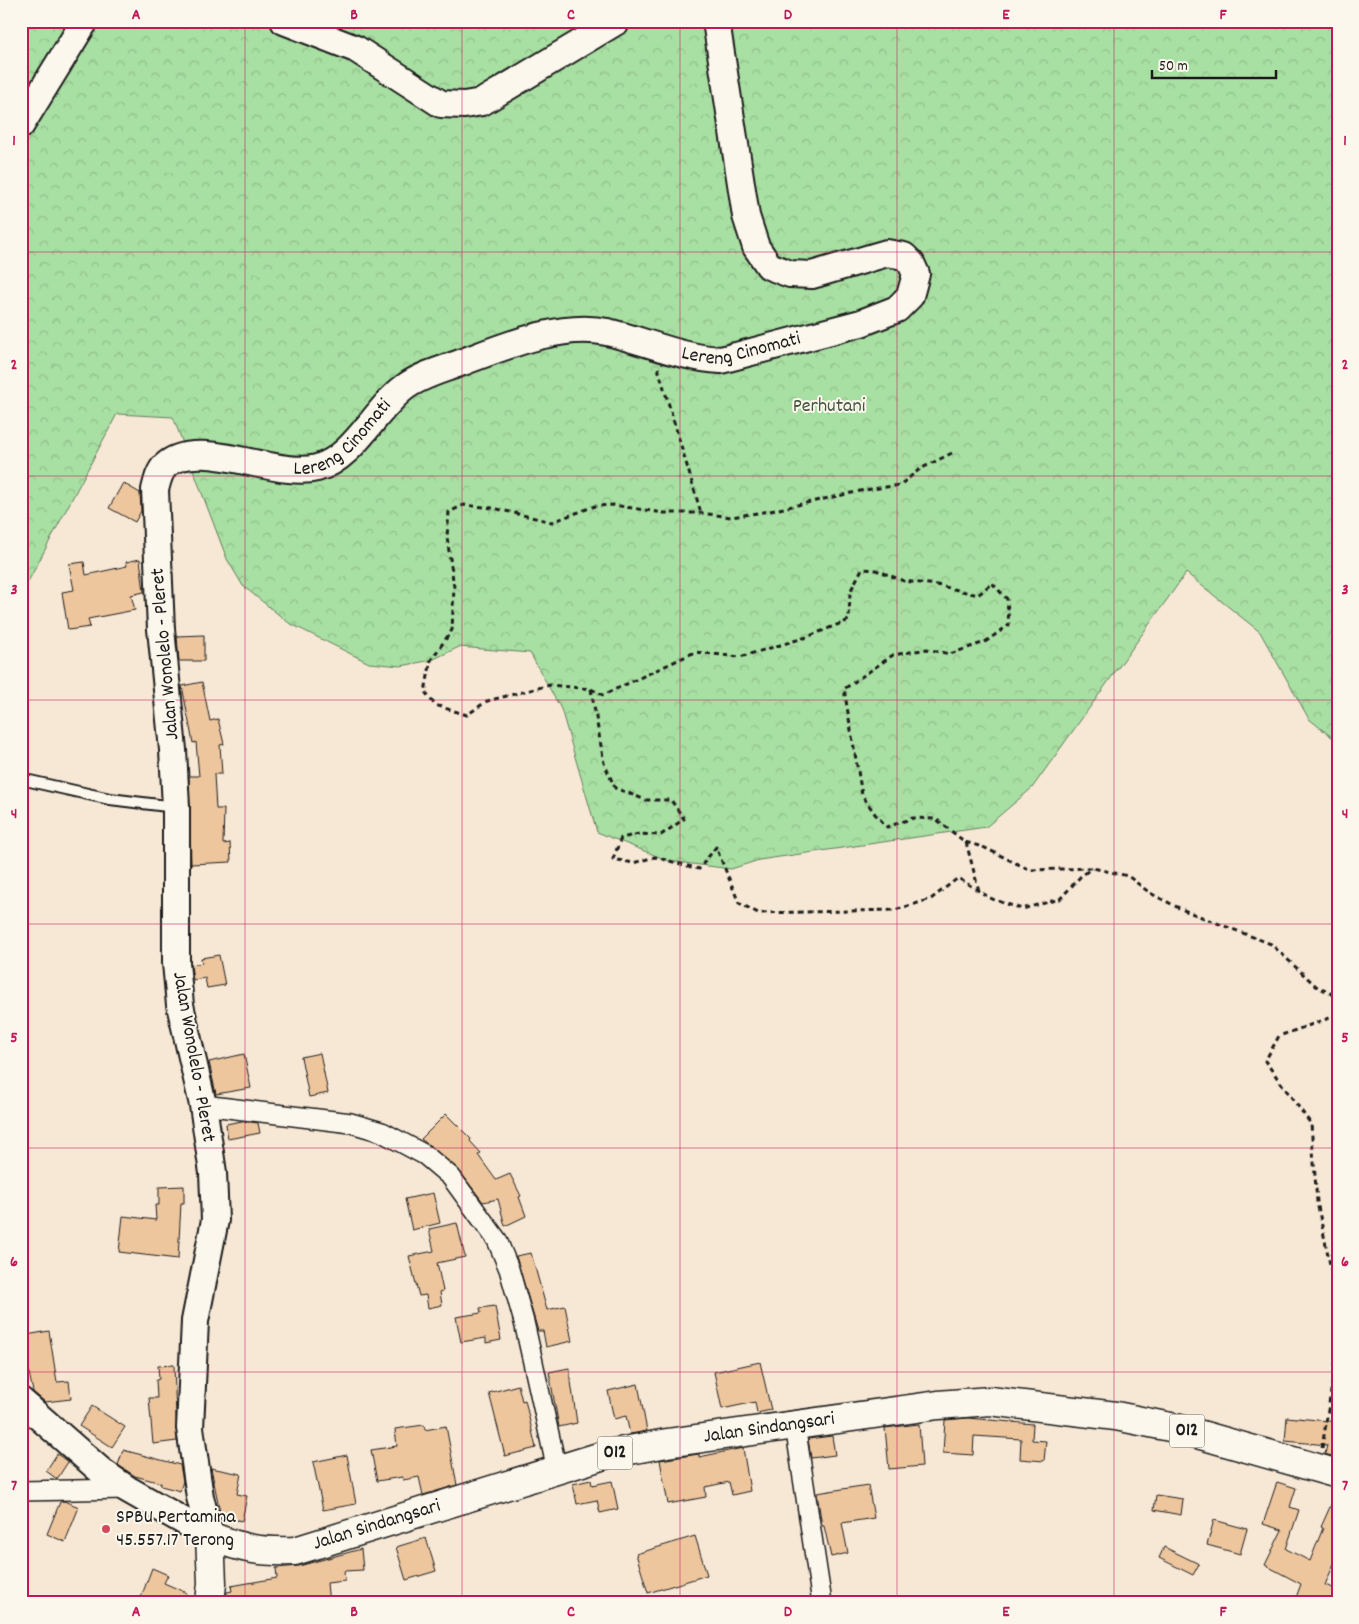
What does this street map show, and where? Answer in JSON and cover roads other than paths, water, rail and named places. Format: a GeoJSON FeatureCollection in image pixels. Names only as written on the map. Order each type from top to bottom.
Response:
{"type":"FeatureCollection","features":[{"type":"Feature","properties":{"kind":"main road"},"geometry":{"type":"LineString","coordinates":[[21,125],[85,21]]}},
{"type":"Feature","properties":{"kind":"main road"},"geometry":{"type":"LineString","coordinates":[[284,21],[356,49],[441,104],[464,105],[482,102],[618,21]]}},
{"type":"Feature","properties":{"kind":"main road","name":"Lereng Cinomati"},"geometry":{"type":"LineString","coordinates":[[173,460],[195,455],[315,469],[330,463],[343,453],[404,387],[426,376],[519,341],[576,330],[606,332],[697,359],[721,360],[860,323],[897,308],[910,296],[916,274],[911,263],[904,256],[897,253],[887,253],[812,275],[790,274],[769,266],[756,247],[746,216],[716,21]]}},
{"type":"Feature","properties":{"kind":"main road","name":"Jalan Wonolelo - Pleret"},"geometry":{"type":"LineString","coordinates":[[173,460],[164,468],[156,490],[161,629],[173,750],[176,807],[176,963],[180,1006],[203,1105],[213,1173],[215,1220],[195,1321],[190,1428],[200,1497],[210,1536]]}},
{"type":"Feature","properties":{"kind":"main road"},"geometry":{"type":"LineString","coordinates":[[21,1401],[101,1471],[127,1489],[210,1536],[211,1593]]}},
{"type":"Feature","properties":{"kind":"main road","name":"Jalan Sindangsari"},"geometry":{"type":"LineString","coordinates":[[210,1536],[240,1548],[263,1552],[295,1551],[608,1454],[938,1405],[990,1401],[1116,1416],[1171,1427],[1329,1471]]}},
{"type":"Feature","properties":{"kind":"main road"},"geometry":{"type":"LineString","coordinates":[[211,1593],[240,1565],[295,1551]]}},
{"type":"Feature","properties":{"kind":"street"},"geometry":{"type":"LineString","coordinates":[[203,1105],[351,1123],[382,1132],[426,1155],[451,1177],[497,1240],[509,1269],[522,1314],[558,1470]]}},
{"type":"Feature","properties":{"kind":"street"},"geometry":{"type":"LineString","coordinates":[[795,1425],[822,1603]]}},
{"type":"Feature","properties":{"kind":"street"},"geometry":{"type":"LineString","coordinates":[[21,1492],[127,1489]]}},
{"type":"Feature","properties":{"kind":"lane"},"geometry":{"type":"LineString","coordinates":[[21,779],[110,799],[176,807]]}},
{"type":"Feature","properties":{"kind":"place","name":"SPBU Pertamina 45.557.17 Terong"},"geometry":{"type":"Point","coordinates":[106,1529]}},
{"type":"Feature","properties":{"kind":"park label","name":"Perhutani"},"geometry":{"type":"Point","coordinates":[829,407]}}]}
